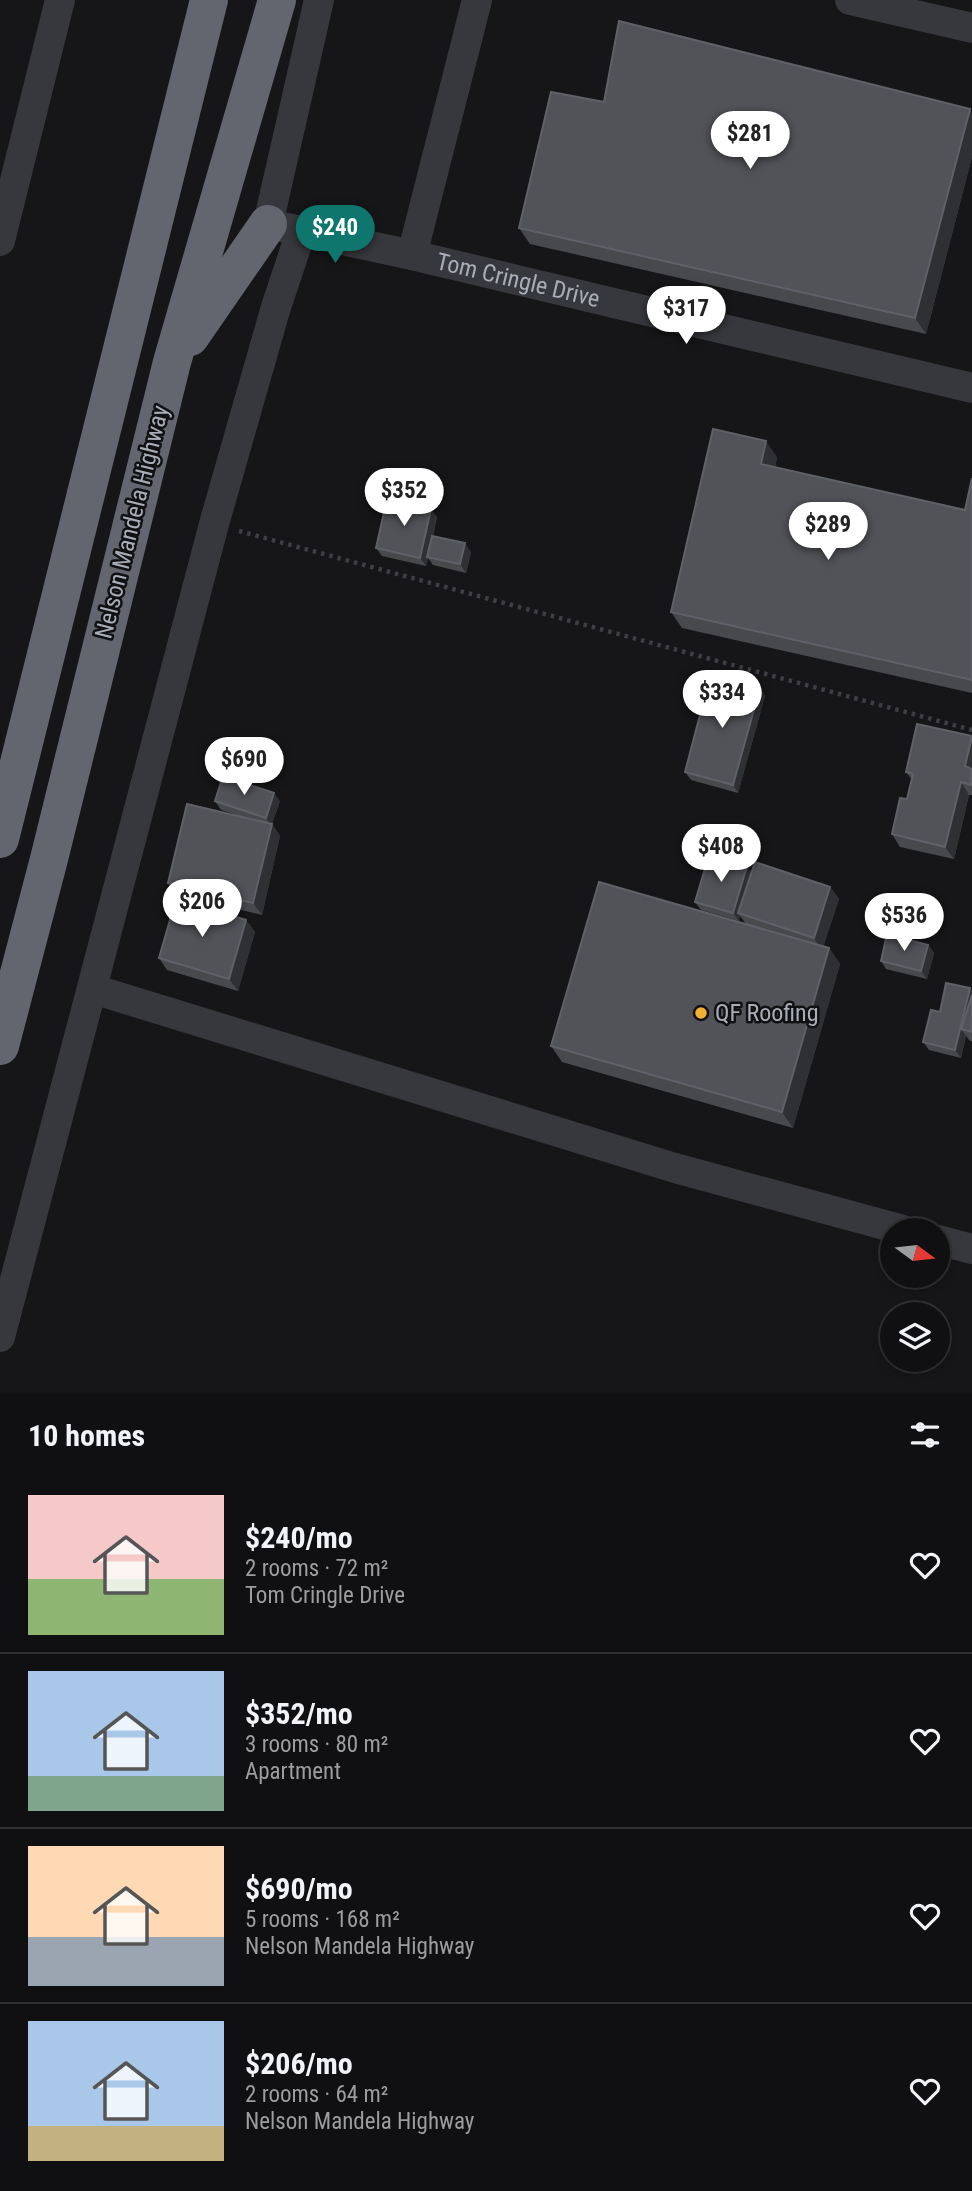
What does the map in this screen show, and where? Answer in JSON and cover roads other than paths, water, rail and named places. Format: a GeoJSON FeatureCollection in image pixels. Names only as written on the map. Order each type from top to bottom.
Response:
{"type":"FeatureCollection","features":[{"type":"Feature","properties":{"kind":"highway"},"geometry":{"type":"LineString","coordinates":[[0,839],[209,0]]}},
{"type":"Feature","properties":{"kind":"highway","name":"Nelson Mandela Highway"},"geometry":{"type":"LineString","coordinates":[[0,1046],[172,362],[277,0]]}},
{"type":"Feature","properties":{"kind":"highway"},"geometry":{"type":"LineString","coordinates":[[172,362],[285,228]]}},
{"type":"Feature","properties":{"kind":"street"},"geometry":{"type":"LineString","coordinates":[[0,241],[60,0]]}},
{"type":"Feature","properties":{"kind":"street"},"geometry":{"type":"LineString","coordinates":[[0,1338],[214,524],[275,306],[319,0]]}},
{"type":"Feature","properties":{"kind":"street"},"geometry":{"type":"LineString","coordinates":[[412,255],[477,0]]}},
{"type":"Feature","properties":{"kind":"street"},"geometry":{"type":"LineString","coordinates":[[850,0],[972,28]]}},
{"type":"Feature","properties":{"kind":"street","name":"Tom Cringle Drive"},"geometry":{"type":"LineString","coordinates":[[285,228],[412,255],[972,388]]}},
{"type":"Feature","properties":{"kind":"street"},"geometry":{"type":"LineString","coordinates":[[93,989],[675,1168],[880,1224]]}},
{"type":"Feature","properties":{"kind":"street"},"geometry":{"type":"LineString","coordinates":[[950,1243],[972,1249]]}},
{"type":"Feature","properties":{"kind":"place","name":"QF Roofing"},"geometry":{"type":"Point","coordinates":[701,1013]}}]}
